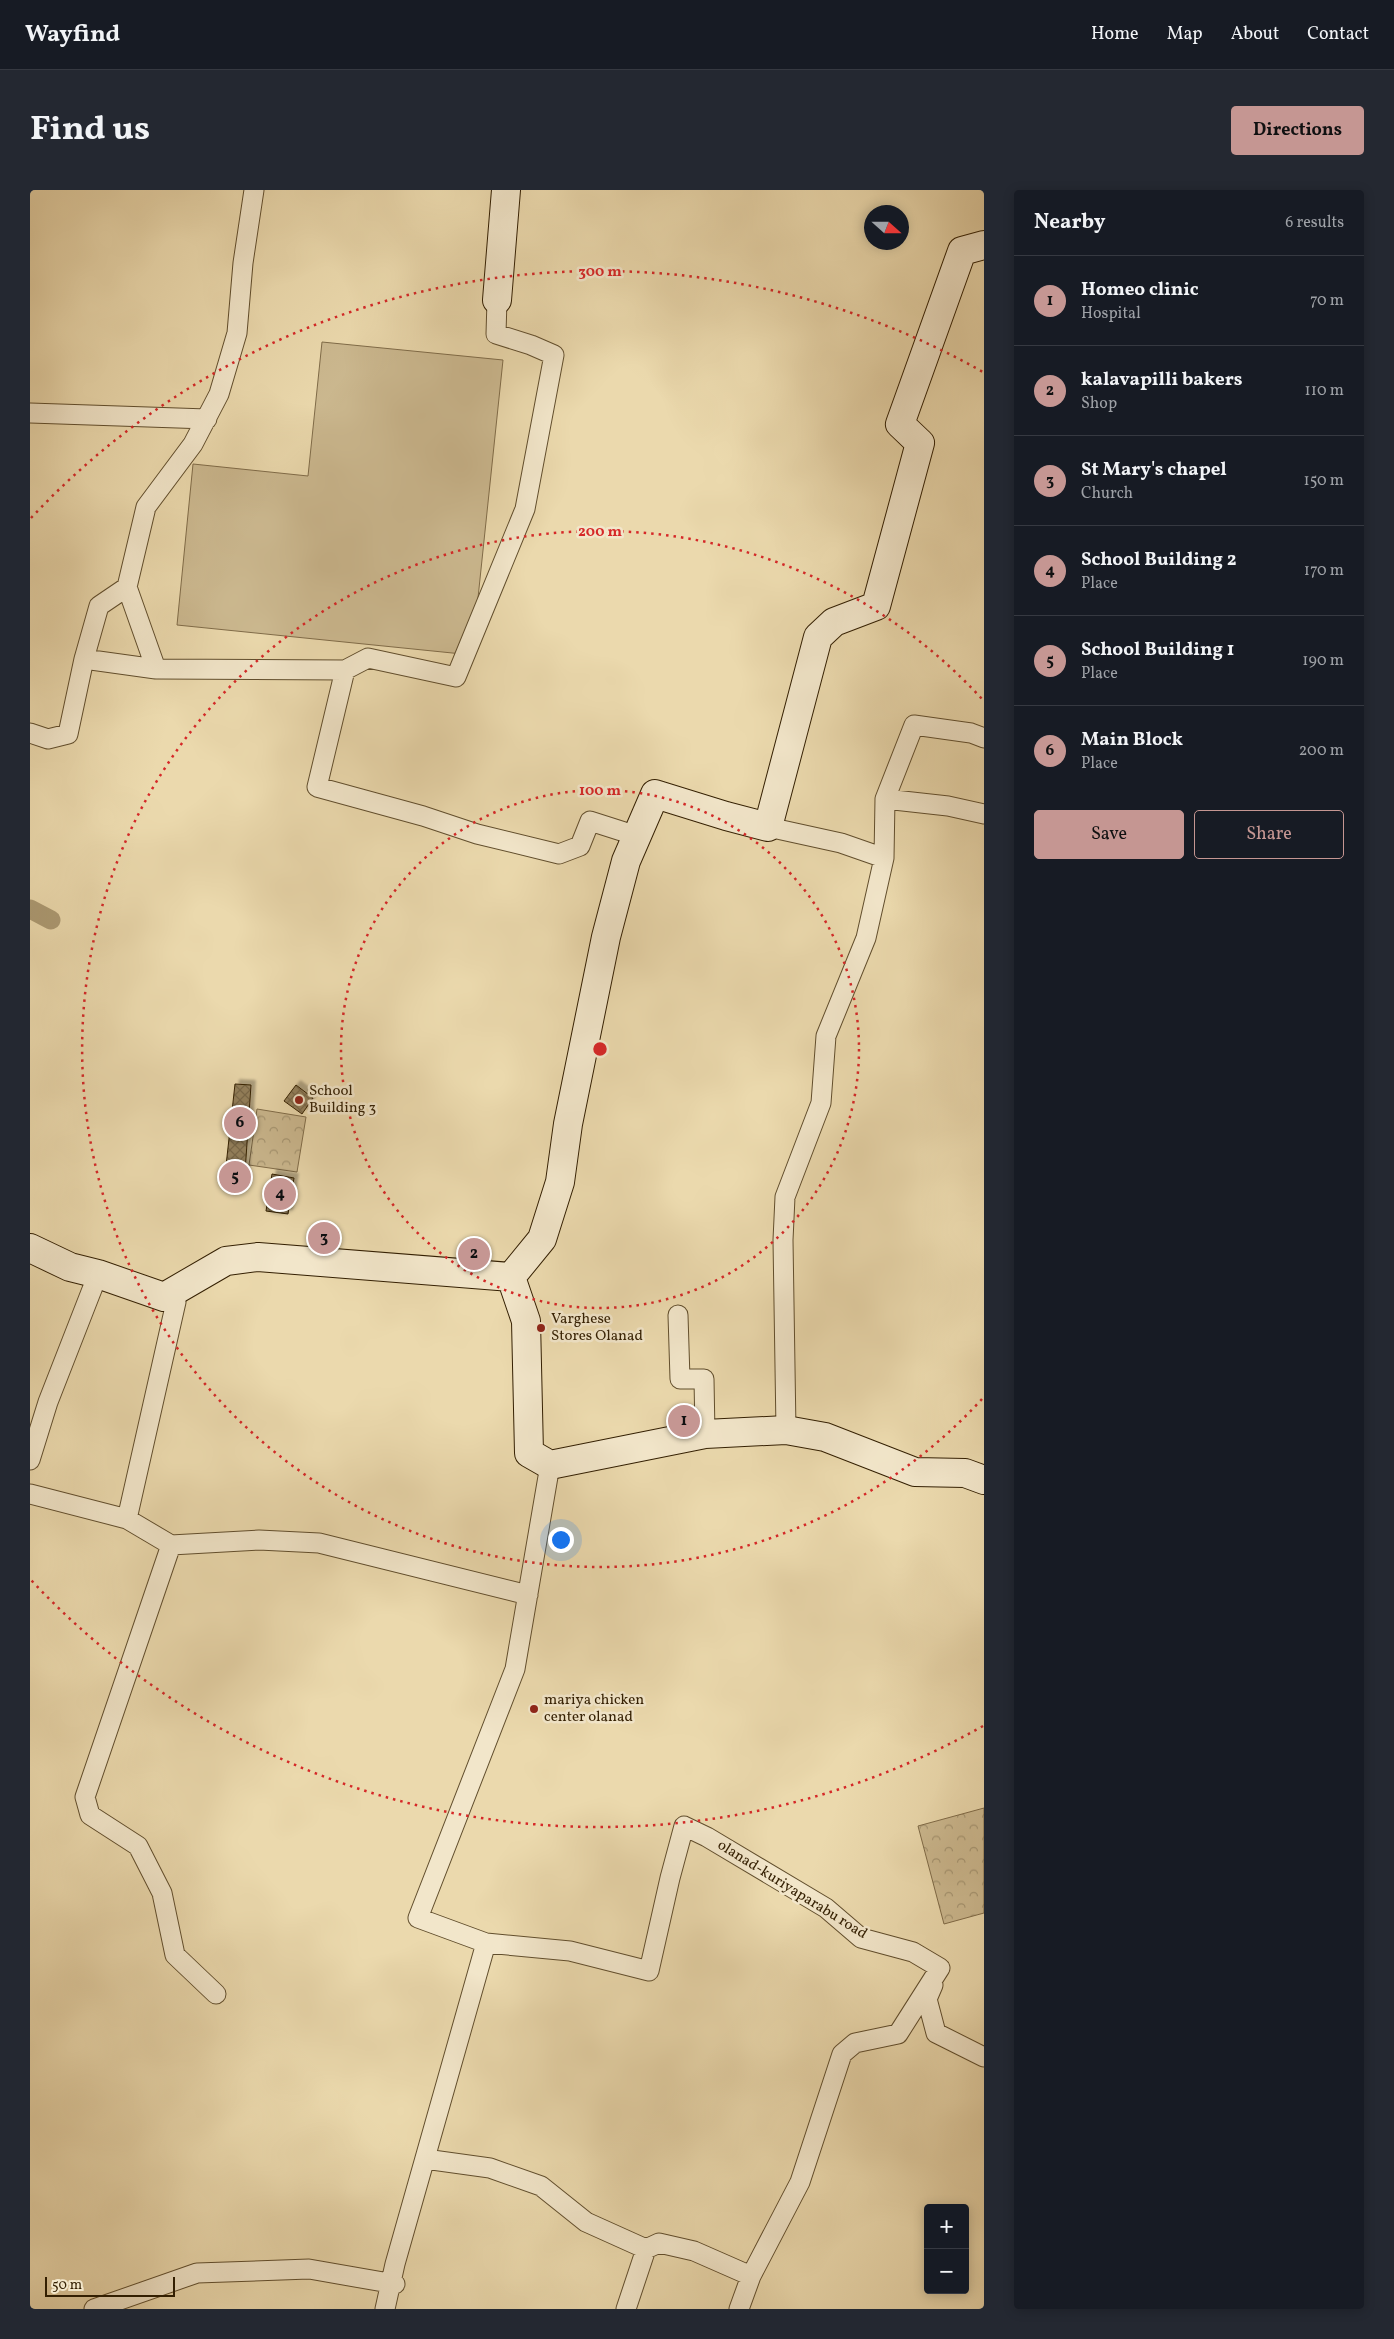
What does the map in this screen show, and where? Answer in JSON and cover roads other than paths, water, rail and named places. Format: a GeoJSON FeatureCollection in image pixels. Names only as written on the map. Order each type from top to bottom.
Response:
{"type":"FeatureCollection","features":[{"type":"Feature","properties":{"kind":"street"},"geometry":{"type":"LineString","coordinates":[[156,668],[127,587],[146,507],[193,444],[219,394],[237,333],[243,263],[254,190]]}},
{"type":"Feature","properties":{"kind":"street"},"geometry":{"type":"LineString","coordinates":[[84,659],[156,668],[346,670],[368,658],[456,676],[514,537],[527,500],[554,355],[531,345],[496,334],[506,190]]}},
{"type":"Feature","properties":{"kind":"street"},"geometry":{"type":"LineString","coordinates":[[768,827],[818,637],[834,622],[876,606],[920,443],[900,424],[962,251],[984,245]]}},
{"type":"Feature","properties":{"kind":"street"},"geometry":{"type":"LineString","coordinates":[[30,412],[207,419]]}},
{"type":"Feature","properties":{"kind":"street"},"geometry":{"type":"LineString","coordinates":[[30,733],[48,739],[68,734],[84,659],[99,606],[127,587]]}},
{"type":"Feature","properties":{"kind":"street"},"geometry":{"type":"LineString","coordinates":[[346,670],[317,787],[423,816],[477,834],[560,854],[580,846],[590,822],[637,836]]}},
{"type":"Feature","properties":{"kind":"street"},"geometry":{"type":"LineString","coordinates":[[786,1430],[783,1240],[785,1197],[821,1103],[826,1036],[866,938],[884,858],[885,799],[914,724],[972,733],[984,738]]}},
{"type":"Feature","properties":{"kind":"street"},"geometry":{"type":"LineString","coordinates":[[510,1277],[542,1239],[560,1182],[568,1124],[606,937],[626,861],[655,794],[768,827],[841,843],[884,858]]}},
{"type":"Feature","properties":{"kind":"street"},"geometry":{"type":"LineString","coordinates":[[885,799],[948,806],[984,814]]}},
{"type":"Feature","properties":{"kind":"street"},"geometry":{"type":"LineString","coordinates":[[30,1248],[70,1267],[98,1274],[176,1302],[127,1519]]}},
{"type":"Feature","properties":{"kind":"street"},"geometry":{"type":"LineString","coordinates":[[164,1297],[226,1261],[258,1257],[510,1277]]}},
{"type":"Feature","properties":{"kind":"street"},"geometry":{"type":"LineString","coordinates":[[30,1460],[48,1402],[98,1274]]}},
{"type":"Feature","properties":{"kind":"street"},"geometry":{"type":"LineString","coordinates":[[510,1277],[526,1321],[529,1453],[550,1465],[705,1434],[786,1430],[825,1437],[915,1472],[965,1473],[984,1480]]}},
{"type":"Feature","properties":{"kind":"street"},"geometry":{"type":"LineString","coordinates":[[678,1315],[680,1379],[704,1379],[705,1434]]}},
{"type":"Feature","properties":{"kind":"street"},"geometry":{"type":"LineString","coordinates":[[386,2309],[425,2159],[486,1943],[418,1918],[514,1669],[550,1465]]}},
{"type":"Feature","properties":{"kind":"street"},"geometry":{"type":"LineString","coordinates":[[30,1494],[127,1519],[171,1545],[259,1540],[319,1543],[528,1594]]}},
{"type":"Feature","properties":{"kind":"street"},"geometry":{"type":"LineString","coordinates":[[171,1545],[86,1797],[90,1815],[138,1846],[162,1893],[176,1955],[216,1994]]}},
{"type":"Feature","properties":{"kind":"street","name":"olanad-kuriyaparabu road"},"geometry":{"type":"LineString","coordinates":[[486,1943],[570,1952],[649,1971],[684,1826],[707,1837],[826,1908],[861,1938],[914,1952],[940,1968]]}},
{"type":"Feature","properties":{"kind":"street"},"geometry":{"type":"LineString","coordinates":[[940,1968],[927,1999],[936,2033],[984,2057]]}},
{"type":"Feature","properties":{"kind":"street"},"geometry":{"type":"LineString","coordinates":[[738,2309],[751,2276],[800,2182],[842,2054],[855,2043],[898,2034],[940,1968]]}},
{"type":"Feature","properties":{"kind":"street"},"geometry":{"type":"LineString","coordinates":[[425,2159],[490,2168],[541,2186],[586,2222],[646,2249]]}},
{"type":"Feature","properties":{"kind":"street"},"geometry":{"type":"LineString","coordinates":[[626,2309],[646,2249],[659,2242],[694,2251],[751,2276]]}},
{"type":"Feature","properties":{"kind":"street"},"geometry":{"type":"LineString","coordinates":[[94,2309],[197,2273],[309,2269],[393,2283]]}},
{"type":"Feature","properties":{"kind":"waterway"},"geometry":{"type":"LineString","coordinates":[[30,909],[51,920]]}},
{"type":"Feature","properties":{"kind":"place","name":"School Building 3"},"geometry":{"type":"Point","coordinates":[299,1100]}},
{"type":"Feature","properties":{"kind":"place","name":"Main Block"},"geometry":{"type":"Point","coordinates":[240,1123]}},
{"type":"Feature","properties":{"kind":"place","name":"School Building 1"},"geometry":{"type":"Point","coordinates":[235,1177]}},
{"type":"Feature","properties":{"kind":"place","name":"School Building 2"},"geometry":{"type":"Point","coordinates":[280,1194]}},
{"type":"Feature","properties":{"kind":"place","name":"St Mary's chapel"},"geometry":{"type":"Point","coordinates":[324,1238]}},
{"type":"Feature","properties":{"kind":"place","name":"kalavapilli bakers"},"geometry":{"type":"Point","coordinates":[474,1254]}},
{"type":"Feature","properties":{"kind":"place","name":"Varghese Stores Olanad"},"geometry":{"type":"Point","coordinates":[541,1328]}},
{"type":"Feature","properties":{"kind":"place","name":"Homeo clinic"},"geometry":{"type":"Point","coordinates":[684,1421]}},
{"type":"Feature","properties":{"kind":"place","name":"mariya chicken center olanad"},"geometry":{"type":"Point","coordinates":[534,1709]}}]}
